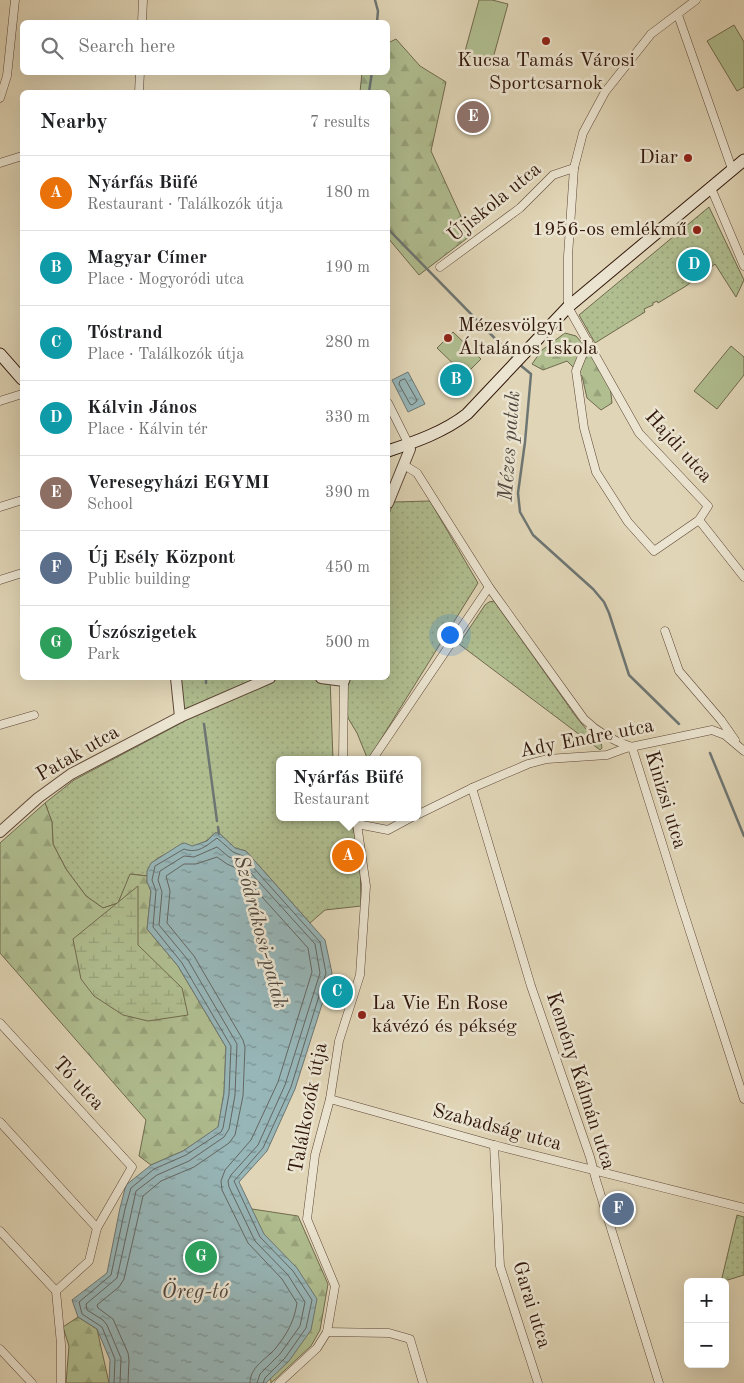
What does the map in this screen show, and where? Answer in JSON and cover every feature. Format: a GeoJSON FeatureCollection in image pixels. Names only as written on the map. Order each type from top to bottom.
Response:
{"type":"FeatureCollection","features":[{"type":"Feature","properties":{"kind":"main road"},"geometry":{"type":"LineString","coordinates":[[390,451],[410,446],[454,424],[467,414],[568,307],[744,160]]}},
{"type":"Feature","properties":{"kind":"main road"},"geometry":{"type":"LineString","coordinates":[[0,354],[20,377]]}},
{"type":"Feature","properties":{"kind":"street"},"geometry":{"type":"LineString","coordinates":[[0,98],[7,76],[15,0]]}},
{"type":"Feature","properties":{"kind":"street"},"geometry":{"type":"LineString","coordinates":[[142,20],[143,0]]}},
{"type":"Feature","properties":{"kind":"street","name":"Újiskola utca"},"geometry":{"type":"LineString","coordinates":[[568,307],[568,256],[574,168],[583,132],[605,92],[651,34],[696,0]]}},
{"type":"Feature","properties":{"kind":"street"},"geometry":{"type":"LineString","coordinates":[[678,15],[732,169]]}},
{"type":"Feature","properties":{"kind":"street"},"geometry":{"type":"LineString","coordinates":[[139,90],[140,75]]}},
{"type":"Feature","properties":{"kind":"street"},"geometry":{"type":"LineString","coordinates":[[0,163],[20,157]]}},
{"type":"Feature","properties":{"kind":"street","name":"Újiskola utca"},"geometry":{"type":"LineString","coordinates":[[440,267],[520,208],[554,175],[574,168]]}},
{"type":"Feature","properties":{"kind":"street"},"geometry":{"type":"LineString","coordinates":[[711,188],[744,266]]}},
{"type":"Feature","properties":{"kind":"street","name":"Hajdi utca"},"geometry":{"type":"LineString","coordinates":[[568,307],[639,433],[708,506],[698,520]]}},
{"type":"Feature","properties":{"kind":"street"},"geometry":{"type":"LineString","coordinates":[[588,341],[576,370],[584,428],[596,472],[628,522],[654,551],[698,520],[744,577]]}},
{"type":"Feature","properties":{"kind":"street"},"geometry":{"type":"LineString","coordinates":[[0,401],[20,395]]}},
{"type":"Feature","properties":{"kind":"street"},"geometry":{"type":"LineString","coordinates":[[390,407],[410,446],[390,498]]}},
{"type":"Feature","properties":{"kind":"street","name":"Kinizsi utca"},"geometry":{"type":"LineString","coordinates":[[404,465],[417,474],[488,588],[584,719],[598,732],[613,741],[632,747],[684,916],[744,1098]]}},
{"type":"Feature","properties":{"kind":"street"},"geometry":{"type":"LineString","coordinates":[[0,507],[20,501]]}},
{"type":"Feature","properties":{"kind":"street"},"geometry":{"type":"LineString","coordinates":[[0,580],[20,574]]}},
{"type":"Feature","properties":{"kind":"street"},"geometry":{"type":"LineString","coordinates":[[375,756],[488,588]]}},
{"type":"Feature","properties":{"kind":"street"},"geometry":{"type":"LineString","coordinates":[[665,631],[679,671],[721,720],[743,750]]}},
{"type":"Feature","properties":{"kind":"street"},"geometry":{"type":"LineString","coordinates":[[176,680],[180,718]]}},
{"type":"Feature","properties":{"kind":"street","name":"Patak utca"},"geometry":{"type":"LineString","coordinates":[[0,832],[38,798],[71,774],[180,718],[266,680]]}},
{"type":"Feature","properties":{"kind":"street"},"geometry":{"type":"LineString","coordinates":[[343,756],[344,680]]}},
{"type":"Feature","properties":{"kind":"street"},"geometry":{"type":"LineString","coordinates":[[0,725],[34,714]]}},
{"type":"Feature","properties":{"kind":"street","name":"Ady Endre utca"},"geometry":{"type":"LineString","coordinates":[[421,813],[472,788],[528,764],[547,759],[607,755],[632,747],[712,730],[725,734],[743,750]]}},
{"type":"Feature","properties":{"kind":"street","name":"Kemény Kálmán utca"},"geometry":{"type":"LineString","coordinates":[[472,788],[531,986],[590,1156],[659,1383]]}},
{"type":"Feature","properties":{"kind":"street"},"geometry":{"type":"LineString","coordinates":[[356,821],[388,830],[405,821]]}},
{"type":"Feature","properties":{"kind":"street","name":"Találkozók útja"},"geometry":{"type":"LineString","coordinates":[[279,1383],[318,1348],[327,1332],[335,1286],[307,1219],[315,1155],[330,1099],[339,1041],[360,975],[366,886],[356,821]]}},
{"type":"Feature","properties":{"kind":"street","name":"Tó utca"},"geometry":{"type":"LineString","coordinates":[[0,1023],[132,1167],[97,1228]]}},
{"type":"Feature","properties":{"kind":"street","name":"Szabadság utca"},"geometry":{"type":"LineString","coordinates":[[330,1099],[494,1145],[744,1208]]}},
{"type":"Feature","properties":{"kind":"street"},"geometry":{"type":"LineString","coordinates":[[0,1122],[97,1228],[89,1261],[56,1291]]}},
{"type":"Feature","properties":{"kind":"street","name":"Garai utca"},"geometry":{"type":"LineString","coordinates":[[494,1145],[500,1266],[538,1383]]}},
{"type":"Feature","properties":{"kind":"street"},"geometry":{"type":"LineString","coordinates":[[0,1231],[56,1291],[62,1344],[61,1383]]}},
{"type":"Feature","properties":{"kind":"street"},"geometry":{"type":"LineString","coordinates":[[327,1332],[388,1333],[410,1339],[423,1383]]}},
{"type":"Feature","properties":{"kind":"street"},"geometry":{"type":"LineString","coordinates":[[0,1349],[32,1383]]}},
{"type":"Feature","properties":{"kind":"green space"},"geometry":{"type":"Polygon","coordinates":[[[479,0],[492,0],[508,4],[492,62],[464,55],[479,0]]]}},
{"type":"Feature","properties":{"kind":"green space"},"geometry":{"type":"Polygon","coordinates":[[[734,25],[744,42],[744,87],[737,91],[707,41],[734,25]]]}},
{"type":"Feature","properties":{"kind":"green space"},"geometry":{"type":"Polygon","coordinates":[[[396,39],[420,66],[446,82],[431,151],[470,236],[419,275],[390,240],[390,90],[360,90],[362,75],[390,75],[390,42],[396,39]]]}},
{"type":"Feature","properties":{"kind":"green space"},"geometry":{"type":"Polygon","coordinates":[[[709,207],[744,280],[736,297],[715,264],[686,286],[658,303],[657,301],[653,303],[653,305],[644,309],[645,312],[595,343],[579,315],[709,207]]]}},
{"type":"Feature","properties":{"kind":"green space"},"geometry":{"type":"Polygon","coordinates":[[[453,332],[481,359],[465,375],[437,348],[453,332]]]}},
{"type":"Feature","properties":{"kind":"green space"},"geometry":{"type":"Polygon","coordinates":[[[565,333],[576,336],[595,358],[610,385],[612,403],[601,410],[587,398],[582,376],[567,361],[543,370],[532,364],[542,350],[565,333]]]}},
{"type":"Feature","properties":{"kind":"green space"},"geometry":{"type":"Polygon","coordinates":[[[731,346],[744,357],[744,375],[717,409],[694,391],[731,346]]]}},
{"type":"Feature","properties":{"kind":"green space"},"geometry":{"type":"Polygon","coordinates":[[[430,501],[478,583],[370,756],[366,756],[357,733],[348,718],[344,681],[390,680],[390,511],[394,502],[430,501]]]}},
{"type":"Feature","properties":{"kind":"green space"},"geometry":{"type":"Polygon","coordinates":[[[494,601],[577,718],[601,742],[602,748],[600,750],[459,644],[485,605],[494,601]]]}},
{"type":"Feature","properties":{"kind":"green space"},"geometry":{"type":"Polygon","coordinates":[[[180,680],[330,680],[333,756],[276,756],[276,821],[350,821],[357,841],[360,859],[361,906],[325,910],[310,923],[246,851],[235,848],[219,833],[215,833],[198,845],[162,856],[149,867],[147,876],[131,874],[118,903],[103,908],[86,896],[66,869],[53,844],[52,822],[45,803],[74,780],[185,721],[180,680]]]}},
{"type":"Feature","properties":{"kind":"green space"},"geometry":{"type":"Polygon","coordinates":[[[45,803],[52,822],[53,844],[66,869],[86,896],[103,908],[118,903],[130,874],[147,876],[147,882],[151,891],[147,929],[178,966],[226,1047],[224,1093],[218,1128],[183,1151],[151,1165],[139,1156],[146,1120],[0,953],[0,843],[45,803]]]}},
{"type":"Feature","properties":{"kind":"green space"},"geometry":{"type":"Polygon","coordinates":[[[138,886],[138,945],[182,988],[188,1015],[148,1021],[123,1015],[94,996],[81,979],[73,939],[138,886]]]}},
{"type":"Feature","properties":{"kind":"green space"},"geometry":{"type":"Polygon","coordinates":[[[252,1209],[298,1216],[328,1284],[320,1330],[311,1346],[271,1383],[252,1209]]]}},
{"type":"Feature","properties":{"kind":"green space"},"geometry":{"type":"Polygon","coordinates":[[[737,1215],[744,1217],[744,1275],[729,1280],[729,1278],[722,1278],[737,1215]]]}},
{"type":"Feature","properties":{"kind":"green space"},"geometry":{"type":"Polygon","coordinates":[[[78,1317],[97,1329],[109,1383],[66,1383],[69,1346],[63,1327],[78,1317]]]}},
{"type":"Feature","properties":{"kind":"water"},"geometry":{"type":"Polygon","coordinates":[[[408,372],[425,404],[408,412],[392,380],[408,372]]]}},
{"type":"Feature","properties":{"kind":"water","name":"Öreg-tó"},"geometry":{"type":"Polygon","coordinates":[[[215,833],[219,833],[235,848],[246,851],[325,940],[332,973],[295,1089],[267,1151],[239,1182],[264,1234],[297,1268],[317,1299],[311,1330],[289,1361],[266,1383],[109,1383],[110,1360],[97,1329],[78,1317],[72,1300],[107,1273],[126,1185],[151,1165],[183,1151],[218,1127],[224,1093],[226,1047],[178,966],[147,929],[151,891],[147,882],[147,871],[151,863],[181,844],[185,843],[192,846],[207,841],[215,833]]]}},
{"type":"Feature","properties":{"kind":"waterway"},"geometry":{"type":"LineString","coordinates":[[375,0],[378,11],[377,20]]}},
{"type":"Feature","properties":{"kind":"waterway"},"geometry":{"type":"LineString","coordinates":[[369,90],[372,75]]}},
{"type":"Feature","properties":{"kind":"waterway","name":"Mézes patak"},"geometry":{"type":"LineString","coordinates":[[390,231],[514,358]]}},
{"type":"Feature","properties":{"kind":"waterway","name":"Mézes patak"},"geometry":{"type":"LineString","coordinates":[[519,364],[531,374],[518,493],[520,512],[533,535],[593,589],[604,602],[629,675],[679,724]]}},
{"type":"Feature","properties":{"kind":"waterway"},"geometry":{"type":"LineString","coordinates":[[204,724],[217,821]]}},
{"type":"Feature","properties":{"kind":"waterway","name":"Mézes patak"},"geometry":{"type":"LineString","coordinates":[[710,753],[744,836]]}},
{"type":"Feature","properties":{"kind":"waterway","name":"Sződrákosi-patak"},"geometry":{"type":"LineString","coordinates":[[218,827],[219,834]]}},
{"type":"Feature","properties":{"kind":"place","name":"Kucsa Tamás Városi Sportcsarnok"},"geometry":{"type":"Point","coordinates":[546,41]}},
{"type":"Feature","properties":{"kind":"place","name":"Veresegyházi EGYMI"},"geometry":{"type":"Point","coordinates":[473,117]}},
{"type":"Feature","properties":{"kind":"place","name":"Diar"},"geometry":{"type":"Point","coordinates":[688,158]}},
{"type":"Feature","properties":{"kind":"place","name":"1956-os emlékmű"},"geometry":{"type":"Point","coordinates":[697,230]}},
{"type":"Feature","properties":{"kind":"place","name":"Kálvin János"},"geometry":{"type":"Point","coordinates":[694,265]}},
{"type":"Feature","properties":{"kind":"place","name":"Mézesvölgyi Általános Iskola"},"geometry":{"type":"Point","coordinates":[448,338]}},
{"type":"Feature","properties":{"kind":"place","name":"Magyar Címer"},"geometry":{"type":"Point","coordinates":[456,380]}},
{"type":"Feature","properties":{"kind":"place","name":"Nyárfás Büfé"},"geometry":{"type":"Point","coordinates":[348,856]}},
{"type":"Feature","properties":{"kind":"place","name":"Tóstrand"},"geometry":{"type":"Point","coordinates":[337,992]}},
{"type":"Feature","properties":{"kind":"place","name":"La Vie En Rose kávézó és pékség"},"geometry":{"type":"Point","coordinates":[362,1015]}},
{"type":"Feature","properties":{"kind":"place","name":"Új Esély Központ"},"geometry":{"type":"Point","coordinates":[618,1209]}},
{"type":"Feature","properties":{"kind":"place","name":"Úszószigetek"},"geometry":{"type":"Point","coordinates":[201,1257]}}]}
